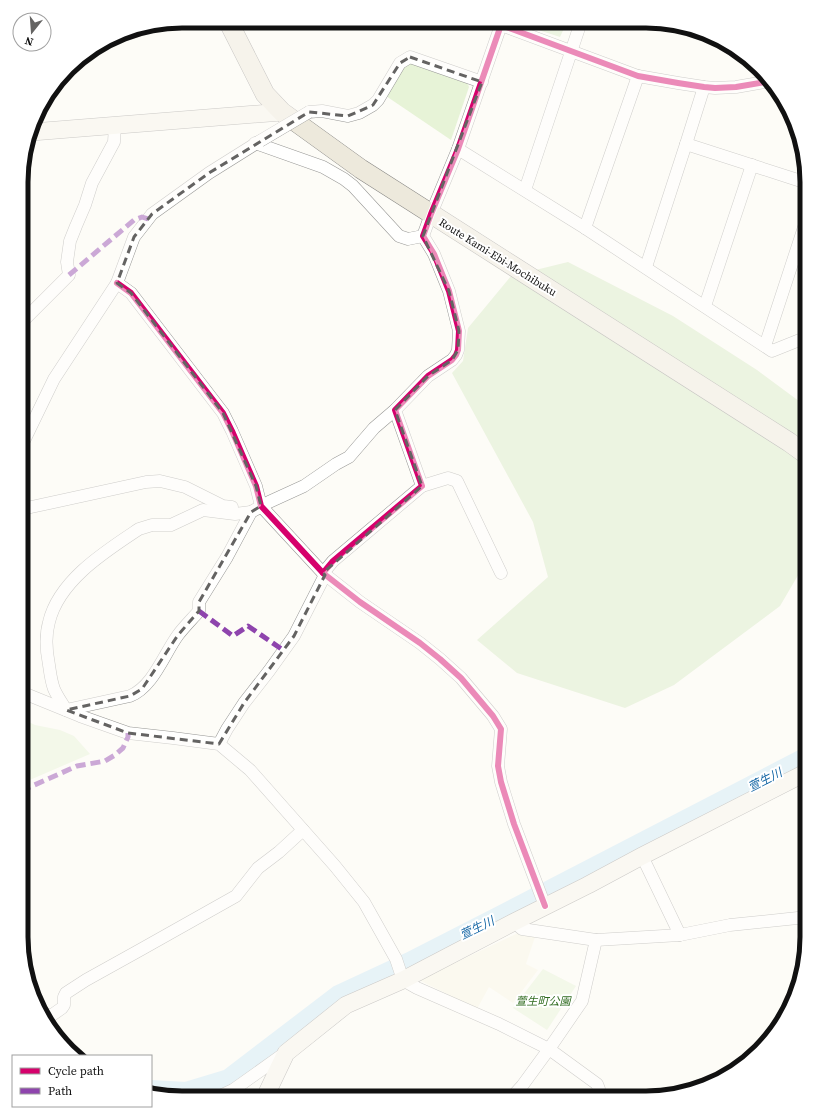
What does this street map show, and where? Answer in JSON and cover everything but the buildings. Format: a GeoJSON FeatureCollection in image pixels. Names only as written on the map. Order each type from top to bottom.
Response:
{"type":"FeatureCollection","features":[{"type":"Feature","properties":{"kind":"main road","name":"Route Kami-Ebi-Mochibuku"},"geometry":{"type":"LineString","coordinates":[[232,28],[265,94],[282,112],[361,169],[800,450]]}},
{"type":"Feature","properties":{"kind":"street"},"geometry":{"type":"LineString","coordinates":[[423,236],[458,149],[500,28]]}},
{"type":"Feature","properties":{"kind":"street"},"geometry":{"type":"LineString","coordinates":[[509,28],[638,76],[704,87],[736,87],[764,84]]}},
{"type":"Feature","properties":{"kind":"street"},"geometry":{"type":"LineString","coordinates":[[525,190],[579,28]]}},
{"type":"Feature","properties":{"kind":"street"},"geometry":{"type":"LineString","coordinates":[[28,433],[54,379],[118,283],[134,237],[152,214],[209,173],[309,112],[322,111],[348,116],[360,113],[378,100],[400,63],[410,57],[482,82]]}},
{"type":"Feature","properties":{"kind":"street"},"geometry":{"type":"LineString","coordinates":[[585,228],[638,76]]}},
{"type":"Feature","properties":{"kind":"street"},"geometry":{"type":"LineString","coordinates":[[646,267],[704,87]]}},
{"type":"Feature","properties":{"kind":"street"},"geometry":{"type":"LineString","coordinates":[[37,132],[282,112]]}},
{"type":"Feature","properties":{"kind":"street"},"geometry":{"type":"LineString","coordinates":[[28,316],[69,275],[67,262],[70,241],[85,205],[92,183],[114,142],[115,126]]}},
{"type":"Feature","properties":{"kind":"street"},"geometry":{"type":"LineString","coordinates":[[258,142],[323,167],[344,179],[353,186],[399,236],[408,239],[423,236]]}},
{"type":"Feature","properties":{"kind":"street"},"geometry":{"type":"LineString","coordinates":[[686,144],[800,181]]}},
{"type":"Feature","properties":{"kind":"street"},"geometry":{"type":"LineString","coordinates":[[458,149],[646,267],[772,351],[800,340]]}},
{"type":"Feature","properties":{"kind":"street"},"geometry":{"type":"LineString","coordinates":[[706,306],[752,165]]}},
{"type":"Feature","properties":{"kind":"street"},"geometry":{"type":"LineString","coordinates":[[66,710],[54,689],[46,640],[48,624],[52,611],[72,582],[80,574],[112,548],[140,529],[148,526],[171,525],[203,510],[235,514],[256,509],[304,486],[349,457],[374,428],[395,410],[428,376],[452,360],[456,355],[458,350],[458,331],[449,291],[434,254],[423,236]]}},
{"type":"Feature","properties":{"kind":"street"},"geometry":{"type":"LineString","coordinates":[[765,346],[800,239]]}},
{"type":"Feature","properties":{"kind":"street"},"geometry":{"type":"LineString","coordinates":[[66,710],[130,696],[142,689],[159,667],[178,635],[199,611],[199,602],[256,509],[256,486],[223,413],[131,293],[118,283]]}},
{"type":"Feature","properties":{"kind":"street"},"geometry":{"type":"LineString","coordinates":[[395,410],[422,486]]}},
{"type":"Feature","properties":{"kind":"street"},"geometry":{"type":"LineString","coordinates":[[219,744],[244,703],[294,636],[324,574],[343,553],[422,486],[448,478],[455,479],[457,481],[501,573]]}},
{"type":"Feature","properties":{"kind":"street"},"geometry":{"type":"LineString","coordinates":[[28,508],[140,483],[160,481],[185,487],[223,506],[256,509],[324,574],[360,602],[420,643],[440,659],[461,678],[493,716],[500,729],[498,766],[501,782],[514,824],[541,898]]}},
{"type":"Feature","properties":{"kind":"street"},"geometry":{"type":"LineString","coordinates":[[28,691],[46,691],[54,689]]}},
{"type":"Feature","properties":{"kind":"street"},"geometry":{"type":"LineString","coordinates":[[28,695],[128,733],[219,744],[250,770],[335,866],[364,902],[396,959],[402,977],[417,988],[499,1024],[549,1049],[597,1084],[599,1089]]}},
{"type":"Feature","properties":{"kind":"street"},"geometry":{"type":"LineString","coordinates":[[231,1091],[286,1053],[346,1005],[514,922],[541,898],[588,885],[800,776]]}},
{"type":"Feature","properties":{"kind":"street"},"geometry":{"type":"LineString","coordinates":[[50,1016],[62,1008],[66,993],[86,980],[236,896],[258,868],[279,852],[303,830]]}},
{"type":"Feature","properties":{"kind":"street"},"geometry":{"type":"LineString","coordinates":[[642,856],[680,935]]}},
{"type":"Feature","properties":{"kind":"street"},"geometry":{"type":"LineString","coordinates":[[514,922],[522,929],[596,940],[680,935],[730,925],[800,918]]}},
{"type":"Feature","properties":{"kind":"street"},"geometry":{"type":"LineString","coordinates":[[517,1091],[582,1001],[596,940]]}},
{"type":"Feature","properties":{"kind":"street"},"geometry":{"type":"LineString","coordinates":[[267,1091],[286,1053]]}},
{"type":"Feature","properties":{"kind":"highlighted area"},"geometry":{"type":"Polygon","coordinates":[[[410,57],[482,82],[423,236],[449,291],[459,331],[458,350],[452,360],[428,376],[395,410],[422,486],[323,573],[325,575],[294,636],[244,703],[219,744],[128,733],[66,710],[130,696],[142,689],[178,635],[199,611],[199,602],[251,512],[261,506],[256,486],[223,413],[131,293],[117,283],[134,237],[152,214],[209,173],[309,112],[348,116],[373,105],[400,63],[410,57]]]}},
{"type":"Feature","properties":{"kind":"shaded area"},"geometry":{"type":"Polygon","coordinates":[[[520,932],[536,934],[526,964],[538,970],[513,1003],[489,987],[477,1009],[419,980],[520,932]]]}},
{"type":"Feature","properties":{"kind":"green space"},"geometry":{"type":"Polygon","coordinates":[[[532,28],[564,28],[560,37],[532,28]]]}},
{"type":"Feature","properties":{"kind":"green space"},"geometry":{"type":"Polygon","coordinates":[[[412,63],[467,82],[469,87],[451,140],[386,96],[404,66],[412,63]]]}},
{"type":"Feature","properties":{"kind":"green space"},"geometry":{"type":"Polygon","coordinates":[[[568,262],[673,316],[757,370],[800,402],[800,572],[780,606],[674,685],[625,708],[517,673],[477,640],[548,577],[533,522],[452,373],[463,361],[468,328],[511,276],[568,262]]]}},
{"type":"Feature","properties":{"kind":"green space"},"geometry":{"type":"Polygon","coordinates":[[[28,722],[35,725],[60,730],[74,736],[90,754],[28,780],[28,722]]]}},
{"type":"Feature","properties":{"kind":"green space","name":"萱生町公園"},"geometry":{"type":"Polygon","coordinates":[[[543,969],[576,986],[547,1030],[513,1008],[543,969]]]}},
{"type":"Feature","properties":{"kind":"waterway","name":"萱生川"},"geometry":{"type":"LineString","coordinates":[[193,1091],[229,1080],[339,996],[410,963],[800,762]]}},
{"type":"Feature","properties":{"kind":"marked path"},"geometry":{"type":"LineString","coordinates":[[69,275],[134,220],[142,217],[148,219]]}},
{"type":"Feature","properties":{"kind":"marked path"},"geometry":{"type":"LineString","coordinates":[[199,611],[233,636],[248,626],[283,650]]}},
{"type":"Feature","properties":{"kind":"marked path"},"geometry":{"type":"LineString","coordinates":[[28,788],[77,766],[105,761],[123,748],[128,737],[128,733]]}},
{"type":"Feature","properties":{"kind":"cycle path"},"geometry":{"type":"LineString","coordinates":[[323,573],[333,561],[422,486],[395,410],[428,376],[452,360],[458,350],[459,331],[449,291],[434,254],[423,236],[458,149],[500,28]]}},
{"type":"Feature","properties":{"kind":"cycle path"},"geometry":{"type":"LineString","coordinates":[[509,28],[638,76],[715,88],[736,87],[763,82]]}},
{"type":"Feature","properties":{"kind":"cycle path"},"geometry":{"type":"LineString","coordinates":[[117,283],[131,293],[223,413],[256,486],[261,506],[323,573],[360,602],[420,643],[440,659],[461,678],[493,716],[501,729],[498,766],[501,782],[514,824],[545,906]]}}]}
